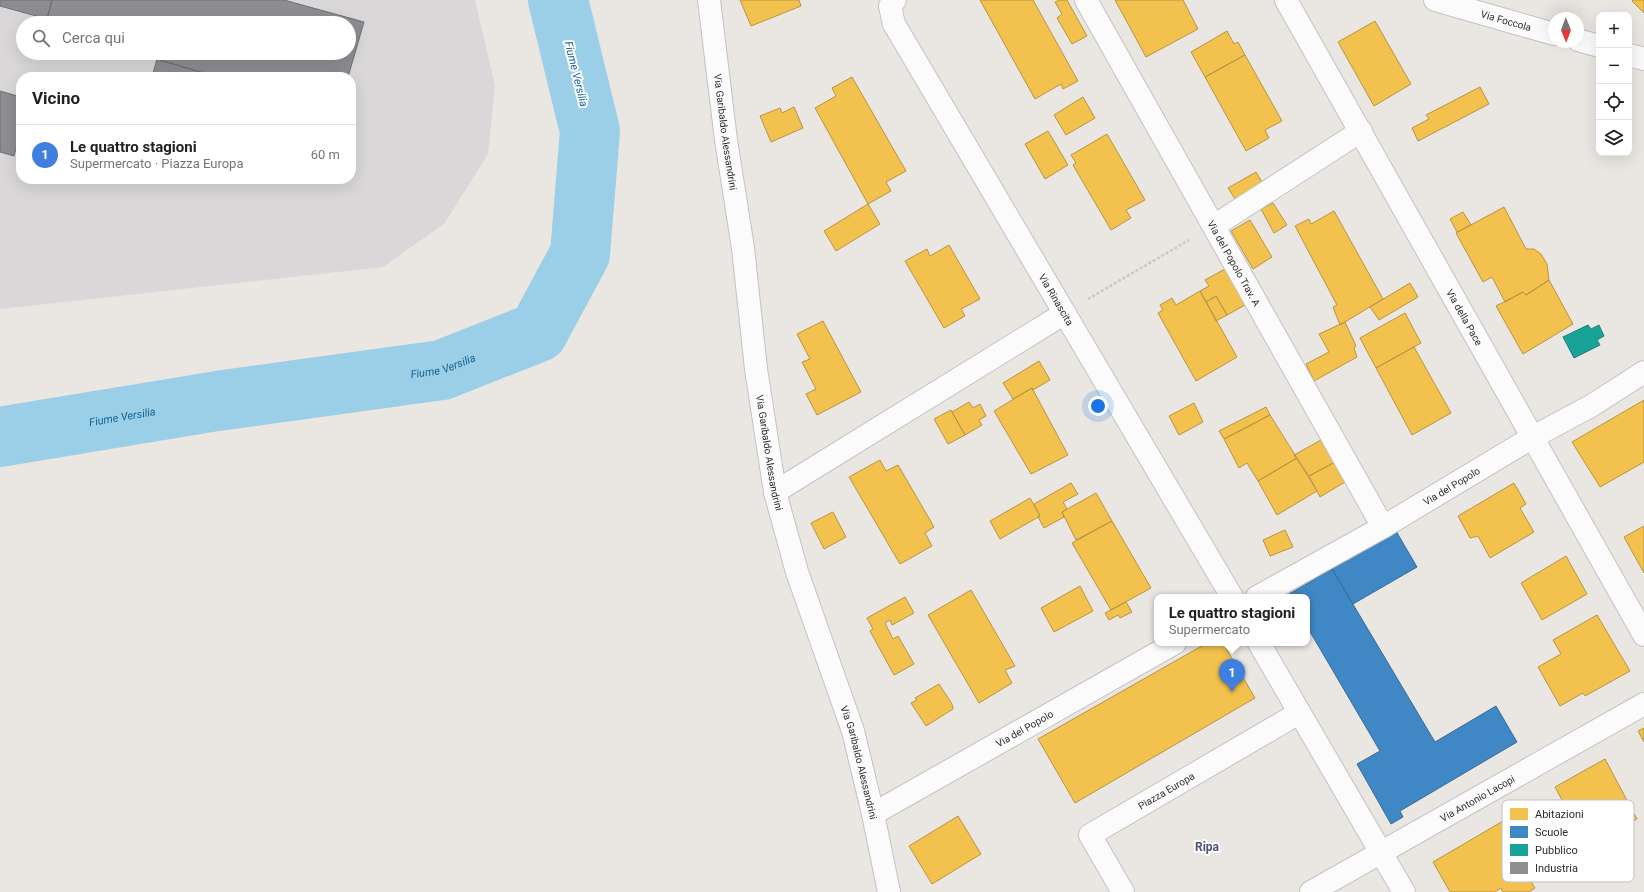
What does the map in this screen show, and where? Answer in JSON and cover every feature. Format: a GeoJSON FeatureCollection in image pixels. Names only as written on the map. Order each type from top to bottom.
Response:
{"type":"FeatureCollection","features":[{"type":"Feature","properties":{"kind":"street","name":"Via Garibaldo Alessandrini"},"geometry":{"type":"LineString","coordinates":[[709,0],[726,140],[743,248],[756,369],[775,492],[796,572],[853,732],[873,814],[889,892]]}},
{"type":"Feature","properties":{"kind":"street","name":"Via Rinascita"},"geometry":{"type":"LineString","coordinates":[[894,0],[890,6],[894,24],[1230,594]]}},
{"type":"Feature","properties":{"kind":"street","name":"Via del Popolo Trav. A"},"geometry":{"type":"LineString","coordinates":[[1086,0],[1383,527]]}},
{"type":"Feature","properties":{"kind":"street","name":"Via della Pace"},"geometry":{"type":"LineString","coordinates":[[1286,0],[1644,635]]}},
{"type":"Feature","properties":{"kind":"street","name":"Via Foccola"},"geometry":{"type":"LineString","coordinates":[[1435,0],[1548,32]]}},
{"type":"Feature","properties":{"kind":"street"},"geometry":{"type":"LineString","coordinates":[[1584,42],[1596,45]]}},
{"type":"Feature","properties":{"kind":"street"},"geometry":{"type":"LineString","coordinates":[[1632,56],[1644,59]]}},
{"type":"Feature","properties":{"kind":"street"},"geometry":{"type":"LineString","coordinates":[[1214,226],[1361,131]]}},
{"type":"Feature","properties":{"kind":"street"},"geometry":{"type":"LineString","coordinates":[[775,492],[1065,313]]}},
{"type":"Feature","properties":{"kind":"street","name":"Via del Popolo"},"geometry":{"type":"LineString","coordinates":[[1262,594],[1383,527],[1533,437],[1591,406],[1644,372]]}},
{"type":"Feature","properties":{"kind":"street","name":"Via del Popolo"},"geometry":{"type":"LineString","coordinates":[[873,814],[1171,646]]}},
{"type":"Feature","properties":{"kind":"street"},"geometry":{"type":"LineString","coordinates":[[1261,646],[1404,892]]}},
{"type":"Feature","properties":{"kind":"street","name":"Via Antonio Lacopi"},"geometry":{"type":"LineString","coordinates":[[1311,892],[1381,854],[1644,704]]}},
{"type":"Feature","properties":{"kind":"street","name":"Piazza Europa"},"geometry":{"type":"LineString","coordinates":[[1123,892],[1090,835],[1299,713]]}},
{"type":"Feature","properties":{"kind":"path"},"geometry":{"type":"LineString","coordinates":[[1065,313],[1214,226]]}},
{"type":"Feature","properties":{"kind":"shaded area"},"geometry":{"type":"Polygon","coordinates":[[[0,0],[475,0],[495,85],[488,154],[444,224],[383,267],[0,309],[0,0]]]}},
{"type":"Feature","properties":{"kind":"building: Abitazioni"},"geometry":{"type":"Polygon","coordinates":[[[740,0],[799,0],[801,6],[751,26],[740,0]]]}},
{"type":"Feature","properties":{"kind":"building: Abitazioni"},"geometry":{"type":"Polygon","coordinates":[[[980,0],[1033,0],[1078,81],[1063,89],[1061,84],[1035,99],[980,0]]]}},
{"type":"Feature","properties":{"kind":"building: Abitazioni"},"geometry":{"type":"Polygon","coordinates":[[[1059,0],[1067,0],[1087,36],[1072,44],[1057,18],[1062,14],[1055,2],[1059,0]]]}},
{"type":"Feature","properties":{"kind":"building: Abitazioni"},"geometry":{"type":"Polygon","coordinates":[[[1115,0],[1183,0],[1198,29],[1146,57],[1115,0]]]}},
{"type":"Feature","properties":{"kind":"building: Abitazioni"},"geometry":{"type":"Polygon","coordinates":[[[1644,0],[1644,13],[1632,1],[1644,0]]]}},
{"type":"Feature","properties":{"kind":"building: Abitazioni"},"geometry":{"type":"Polygon","coordinates":[[[1375,21],[1411,84],[1374,106],[1338,42],[1375,21]]]}},
{"type":"Feature","properties":{"kind":"building: Abitazioni"},"geometry":{"type":"Polygon","coordinates":[[[1227,31],[1234,44],[1238,42],[1245,55],[1205,77],[1191,52],[1227,31]]]}},
{"type":"Feature","properties":{"kind":"building: Abitazioni"},"geometry":{"type":"Polygon","coordinates":[[[1245,55],[1282,121],[1265,130],[1269,138],[1246,151],[1205,77],[1245,55]]]}},
{"type":"Feature","properties":{"kind":"building: Abitazioni"},"geometry":{"type":"Polygon","coordinates":[[[852,77],[906,171],[886,182],[891,191],[868,204],[815,108],[836,96],[832,88],[852,77]]]}},
{"type":"Feature","properties":{"kind":"building: Abitazioni"},"geometry":{"type":"Polygon","coordinates":[[[1480,87],[1489,104],[1418,141],[1412,128],[1429,119],[1426,115],[1480,87]]]}},
{"type":"Feature","properties":{"kind":"building: Abitazioni"},"geometry":{"type":"Polygon","coordinates":[[[1083,97],[1095,118],[1066,135],[1054,115],[1083,97]]]}},
{"type":"Feature","properties":{"kind":"building: Abitazioni"},"geometry":{"type":"Polygon","coordinates":[[[794,107],[803,128],[771,142],[760,116],[780,108],[782,113],[794,107]]]}},
{"type":"Feature","properties":{"kind":"building: Abitazioni"},"geometry":{"type":"Polygon","coordinates":[[[1048,131],[1068,165],[1045,179],[1025,144],[1048,131]]]}},
{"type":"Feature","properties":{"kind":"building: Abitazioni"},"geometry":{"type":"Polygon","coordinates":[[[1107,134],[1145,200],[1126,210],[1131,218],[1111,230],[1073,165],[1076,163],[1071,155],[1107,134]]]}},
{"type":"Feature","properties":{"kind":"building: Abitazioni"},"geometry":{"type":"Polygon","coordinates":[[[1256,172],[1264,186],[1237,202],[1228,188],[1256,172]]]}},
{"type":"Feature","properties":{"kind":"building: Abitazioni"},"geometry":{"type":"Polygon","coordinates":[[[1273,203],[1287,225],[1274,233],[1261,209],[1273,203]]]}},
{"type":"Feature","properties":{"kind":"building: Abitazioni"},"geometry":{"type":"Polygon","coordinates":[[[868,204],[880,224],[836,251],[824,231],[868,204]]]}},
{"type":"Feature","properties":{"kind":"building: Abitazioni"},"geometry":{"type":"Polygon","coordinates":[[[1504,207],[1526,249],[1534,249],[1541,254],[1547,264],[1549,280],[1526,295],[1523,292],[1505,302],[1492,277],[1483,282],[1456,233],[1504,207]]]}},
{"type":"Feature","properties":{"kind":"building: Abitazioni"},"geometry":{"type":"Polygon","coordinates":[[[1334,211],[1383,299],[1340,325],[1333,307],[1337,305],[1295,226],[1309,219],[1311,224],[1334,211]]]}},
{"type":"Feature","properties":{"kind":"building: Abitazioni"},"geometry":{"type":"Polygon","coordinates":[[[1463,212],[1471,225],[1457,232],[1450,219],[1463,212]]]}},
{"type":"Feature","properties":{"kind":"building: Abitazioni"},"geometry":{"type":"Polygon","coordinates":[[[1250,220],[1272,257],[1253,269],[1231,231],[1250,220]]]}},
{"type":"Feature","properties":{"kind":"building: Abitazioni"},"geometry":{"type":"Polygon","coordinates":[[[949,245],[980,299],[961,309],[965,316],[944,328],[905,261],[927,249],[930,256],[949,245]]]}},
{"type":"Feature","properties":{"kind":"building: Abitazioni"},"geometry":{"type":"Polygon","coordinates":[[[1225,269],[1245,305],[1227,315],[1216,296],[1206,302],[1200,291],[1209,286],[1205,280],[1225,269]]]}},
{"type":"Feature","properties":{"kind":"building: Abitazioni"},"geometry":{"type":"Polygon","coordinates":[[[1549,280],[1573,324],[1523,354],[1496,306],[1523,292],[1526,295],[1549,280]]]}},
{"type":"Feature","properties":{"kind":"building: Abitazioni"},"geometry":{"type":"Polygon","coordinates":[[[1410,283],[1418,297],[1379,320],[1370,307],[1410,283]]]}},
{"type":"Feature","properties":{"kind":"building: Abitazioni"},"geometry":{"type":"Polygon","coordinates":[[[1200,291],[1237,357],[1196,381],[1158,313],[1163,310],[1160,305],[1172,298],[1176,305],[1200,291]]]}},
{"type":"Feature","properties":{"kind":"building: Abitazioni"},"geometry":{"type":"Polygon","coordinates":[[[1216,296],[1227,315],[1216,321],[1206,302],[1216,296]]]}},
{"type":"Feature","properties":{"kind":"building: Abitazioni"},"geometry":{"type":"Polygon","coordinates":[[[1405,313],[1421,343],[1376,368],[1360,338],[1405,313]]]}},
{"type":"Feature","properties":{"kind":"building: Abitazioni"},"geometry":{"type":"Polygon","coordinates":[[[823,321],[861,392],[817,415],[806,394],[816,389],[802,362],[810,359],[797,334],[823,321]]]}},
{"type":"Feature","properties":{"kind":"building: Abitazioni"},"geometry":{"type":"Polygon","coordinates":[[[1345,322],[1356,346],[1354,348],[1357,357],[1314,381],[1306,364],[1329,352],[1319,334],[1345,322]]]}},
{"type":"Feature","properties":{"kind":"building: Abitazioni"},"geometry":{"type":"Polygon","coordinates":[[[1414,347],[1451,413],[1412,435],[1376,368],[1414,347]]]}},
{"type":"Feature","properties":{"kind":"building: Abitazioni"},"geometry":{"type":"Polygon","coordinates":[[[1039,361],[1050,380],[1013,399],[1003,383],[1039,361]]]}},
{"type":"Feature","properties":{"kind":"building: Abitazioni"},"geometry":{"type":"Polygon","coordinates":[[[1032,388],[1068,455],[1031,474],[994,411],[1032,388]]]}},
{"type":"Feature","properties":{"kind":"building: Abitazioni"},"geometry":{"type":"Polygon","coordinates":[[[1644,400],[1644,462],[1600,487],[1572,442],[1644,400]]]}},
{"type":"Feature","properties":{"kind":"building: Abitazioni"},"geometry":{"type":"Polygon","coordinates":[[[969,402],[973,408],[980,404],[986,416],[979,420],[982,425],[965,435],[952,412],[969,402]]]}},
{"type":"Feature","properties":{"kind":"building: Abitazioni"},"geometry":{"type":"Polygon","coordinates":[[[1194,403],[1203,422],[1179,435],[1169,416],[1194,403]]]}},
{"type":"Feature","properties":{"kind":"building: Abitazioni"},"geometry":{"type":"Polygon","coordinates":[[[1266,407],[1270,415],[1224,439],[1219,431],[1266,407]]]}},
{"type":"Feature","properties":{"kind":"building: Abitazioni"},"geometry":{"type":"Polygon","coordinates":[[[951,410],[965,435],[948,444],[934,419],[951,410]]]}},
{"type":"Feature","properties":{"kind":"building: Abitazioni"},"geometry":{"type":"Polygon","coordinates":[[[1270,415],[1297,458],[1258,481],[1247,463],[1239,468],[1224,439],[1270,415]]]}},
{"type":"Feature","properties":{"kind":"building: Abitazioni"},"geometry":{"type":"Polygon","coordinates":[[[1321,440],[1335,462],[1309,476],[1294,455],[1321,440]]]}},
{"type":"Feature","properties":{"kind":"building: Abitazioni"},"geometry":{"type":"Polygon","coordinates":[[[1297,458],[1317,491],[1277,515],[1258,481],[1297,458]]]}},
{"type":"Feature","properties":{"kind":"building: Abitazioni"},"geometry":{"type":"Polygon","coordinates":[[[880,460],[886,471],[898,465],[934,527],[925,533],[932,546],[900,564],[849,477],[880,460]]]}},
{"type":"Feature","properties":{"kind":"building: Abitazioni"},"geometry":{"type":"Polygon","coordinates":[[[1335,462],[1345,482],[1320,497],[1309,476],[1335,462]]]}},
{"type":"Feature","properties":{"kind":"building: Abitazioni"},"geometry":{"type":"Polygon","coordinates":[[[1071,483],[1078,494],[1063,502],[1067,509],[1062,512],[1064,517],[1044,528],[1038,517],[1040,516],[1034,504],[1071,483]]]}},
{"type":"Feature","properties":{"kind":"building: Abitazioni"},"geometry":{"type":"Polygon","coordinates":[[[1514,483],[1526,504],[1520,508],[1534,532],[1490,558],[1478,536],[1470,538],[1458,516],[1514,483]]]}},
{"type":"Feature","properties":{"kind":"building: Abitazioni"},"geometry":{"type":"Polygon","coordinates":[[[1096,493],[1112,521],[1076,540],[1062,512],[1096,493]]]}},
{"type":"Feature","properties":{"kind":"building: Abitazioni"},"geometry":{"type":"Polygon","coordinates":[[[1030,498],[1040,516],[1000,539],[990,521],[1030,498]]]}},
{"type":"Feature","properties":{"kind":"building: Abitazioni"},"geometry":{"type":"Polygon","coordinates":[[[833,512],[846,537],[824,549],[811,523],[833,512]]]}},
{"type":"Feature","properties":{"kind":"building: Abitazioni"},"geometry":{"type":"Polygon","coordinates":[[[1112,521],[1151,588],[1111,610],[1072,543],[1112,521]]]}},
{"type":"Feature","properties":{"kind":"building: Abitazioni"},"geometry":{"type":"Polygon","coordinates":[[[1644,526],[1644,573],[1624,537],[1644,526]]]}},
{"type":"Feature","properties":{"kind":"building: Abitazioni"},"geometry":{"type":"Polygon","coordinates":[[[1285,530],[1293,547],[1270,556],[1263,540],[1285,530]]]}},
{"type":"Feature","properties":{"kind":"building: Abitazioni"},"geometry":{"type":"Polygon","coordinates":[[[1566,556],[1587,594],[1542,620],[1521,583],[1566,556]]]}},
{"type":"Feature","properties":{"kind":"building: Abitazioni"},"geometry":{"type":"Polygon","coordinates":[[[1080,586],[1093,611],[1054,632],[1041,608],[1080,586]]]}},
{"type":"Feature","properties":{"kind":"building: Abitazioni"},"geometry":{"type":"Polygon","coordinates":[[[971,590],[1015,666],[1005,670],[1012,683],[979,703],[928,615],[971,590]]]}},
{"type":"Feature","properties":{"kind":"building: Abitazioni"},"geometry":{"type":"Polygon","coordinates":[[[905,597],[914,613],[892,625],[890,620],[885,623],[893,639],[898,636],[914,664],[894,675],[870,631],[873,629],[867,618],[905,597]]]}},
{"type":"Feature","properties":{"kind":"building: Abitazioni"},"geometry":{"type":"Polygon","coordinates":[[[1126,602],[1132,612],[1120,618],[1118,615],[1109,620],[1105,613],[1126,602]]]}},
{"type":"Feature","properties":{"kind":"building: Abitazioni"},"geometry":{"type":"Polygon","coordinates":[[[1597,615],[1630,671],[1585,696],[1583,693],[1560,706],[1538,667],[1561,654],[1553,640],[1597,615]]]}},
{"type":"Feature","properties":{"kind":"building: Abitazioni"},"geometry":{"type":"Polygon","coordinates":[[[1202,646],[1225,646],[1255,698],[1075,803],[1038,739],[1202,646]]]}},
{"type":"Feature","properties":{"kind":"building: Abitazioni"},"geometry":{"type":"Polygon","coordinates":[[[939,684],[952,704],[953,709],[926,726],[911,703],[917,700],[915,698],[939,684]]]}},
{"type":"Feature","properties":{"kind":"building: Abitazioni"},"geometry":{"type":"Polygon","coordinates":[[[1644,728],[1644,742],[1638,731],[1644,728]]]}},
{"type":"Feature","properties":{"kind":"building: Abitazioni"},"geometry":{"type":"Polygon","coordinates":[[[1605,759],[1627,800],[1562,800],[1555,787],[1605,759]]]}},
{"type":"Feature","properties":{"kind":"building: Abitazioni"},"geometry":{"type":"Polygon","coordinates":[[[1634,813],[1637,819],[1634,821],[1634,813]]]}},
{"type":"Feature","properties":{"kind":"building: Abitazioni"},"geometry":{"type":"Polygon","coordinates":[[[958,816],[981,854],[932,884],[909,846],[958,816]]]}},
{"type":"Feature","properties":{"kind":"building: Abitazioni"},"geometry":{"type":"Polygon","coordinates":[[[1502,822],[1502,882],[1531,882],[1535,888],[1529,892],[1503,892],[1501,888],[1495,892],[1450,892],[1433,862],[1502,822]]]}},
{"type":"Feature","properties":{"kind":"building: Scuole"},"geometry":{"type":"Polygon","coordinates":[[[1396,531],[1417,567],[1353,604],[1332,569],[1396,531]]]}},
{"type":"Feature","properties":{"kind":"building: Scuole"},"geometry":{"type":"Polygon","coordinates":[[[1332,569],[1435,742],[1496,706],[1517,742],[1400,811],[1403,817],[1391,824],[1357,764],[1380,751],[1310,632],[1310,594],[1289,594],[1332,569]]]}},
{"type":"Feature","properties":{"kind":"building: Pubblico"},"geometry":{"type":"Polygon","coordinates":[[[1588,325],[1591,329],[1599,325],[1604,336],[1597,340],[1600,345],[1574,358],[1563,337],[1588,325]]]}},
{"type":"Feature","properties":{"kind":"building: Industria"},"geometry":{"type":"Polygon","coordinates":[[[0,0],[52,0],[48,16],[36,16],[0,6],[0,0]]]}},
{"type":"Feature","properties":{"kind":"building: Industria"},"geometry":{"type":"Polygon","coordinates":[[[52,0],[284,0],[342,16],[48,16],[52,0]]]}},
{"type":"Feature","properties":{"kind":"building: Industria"},"geometry":{"type":"Polygon","coordinates":[[[356,20],[364,22],[356,50],[356,20]]]}},
{"type":"Feature","properties":{"kind":"building: Industria"},"geometry":{"type":"Polygon","coordinates":[[[157,60],[160,60],[200,72],[153,72],[157,60]]]}},
{"type":"Feature","properties":{"kind":"building: Industria"},"geometry":{"type":"Polygon","coordinates":[[[160,60],[353,60],[349,72],[200,72],[160,60]]]}},
{"type":"Feature","properties":{"kind":"building: Industria"},"geometry":{"type":"Polygon","coordinates":[[[0,91],[16,96],[16,148],[14,156],[0,152],[0,91]]]}},
{"type":"Feature","properties":{"kind":"waterway","name":"Fiume Versilia"},"geometry":{"type":"LineString","coordinates":[[0,437],[217,401],[442,370],[538,332],[580,254],[590,131],[558,0]]}},
{"type":"Feature","properties":{"kind":"place","name":"Le quattro stagioni"},"geometry":{"type":"Point","coordinates":[1232,692]}},
{"type":"Feature","properties":{"kind":"district","name":"Ripa"},"geometry":{"type":"Point","coordinates":[1207,847]}}]}
